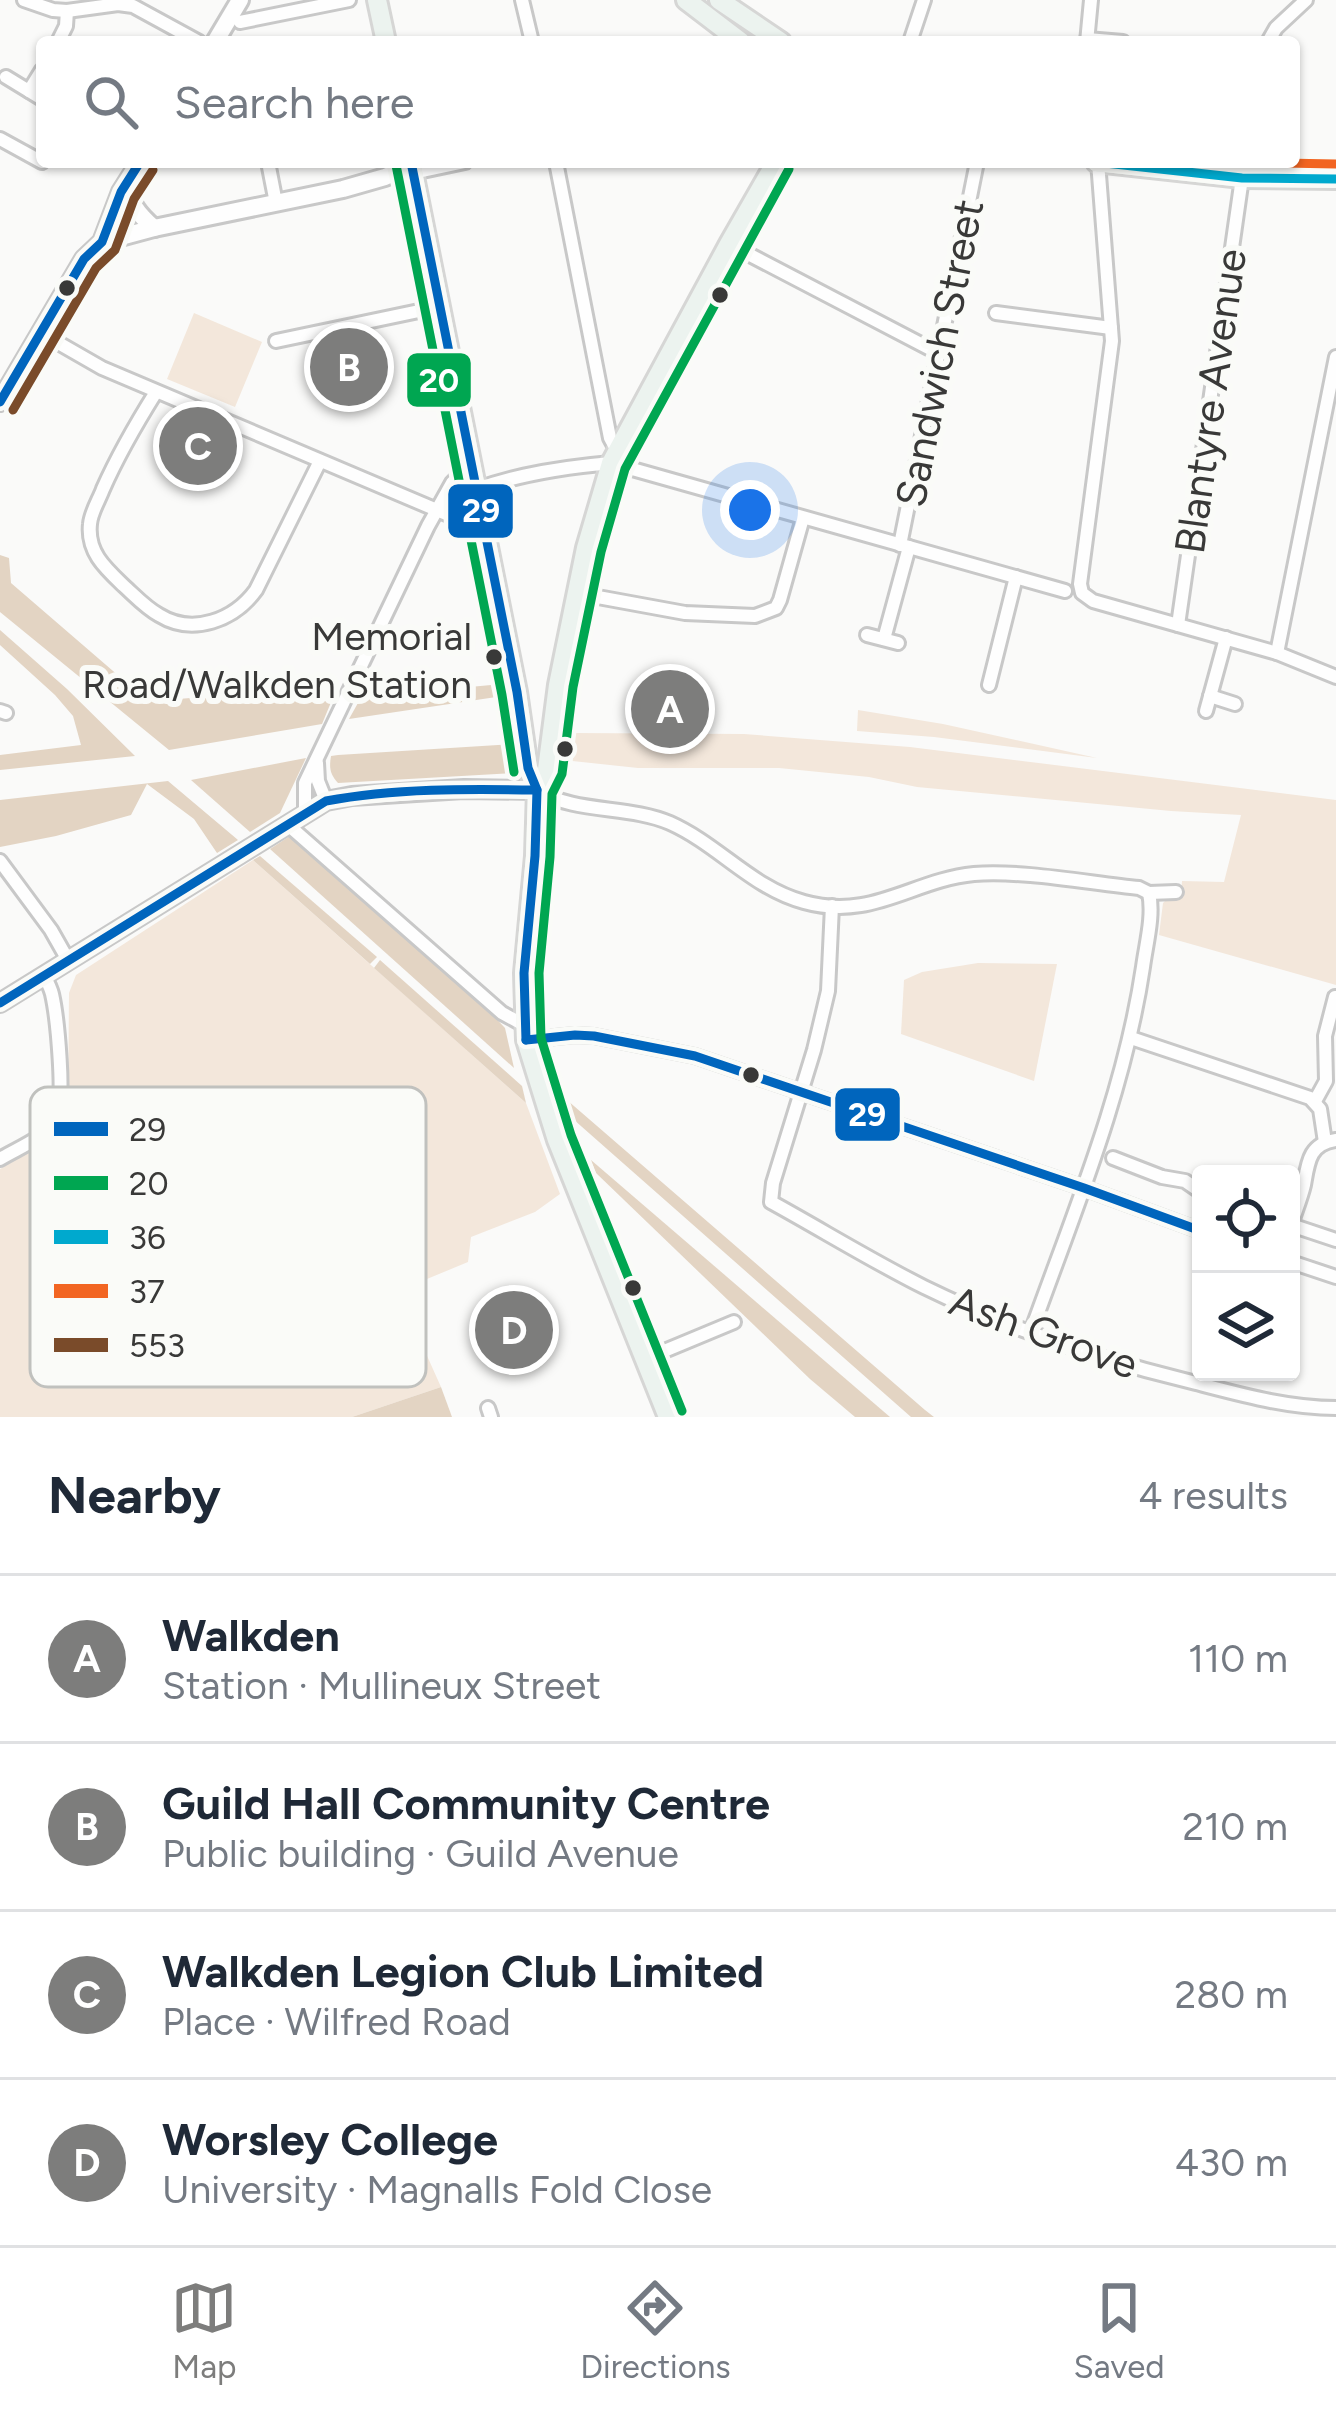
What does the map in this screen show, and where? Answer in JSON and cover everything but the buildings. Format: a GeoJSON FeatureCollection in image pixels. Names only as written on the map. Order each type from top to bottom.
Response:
{"type":"FeatureCollection","features":[{"type":"Feature","properties":{"kind":"main road"},"geometry":{"type":"LineString","coordinates":[[377,0],[385,36]]}},
{"type":"Feature","properties":{"kind":"main road"},"geometry":{"type":"LineString","coordinates":[[686,0],[733,36]]}},
{"type":"Feature","properties":{"kind":"main road"},"geometry":{"type":"LineString","coordinates":[[719,0],[769,36]]}},
{"type":"Feature","properties":{"kind":"main road"},"geometry":{"type":"LineString","coordinates":[[0,402],[84,260],[102,242],[136,168]]}},
{"type":"Feature","properties":{"kind":"main road"},"geometry":{"type":"LineString","coordinates":[[102,242],[343,189],[403,168]]}},
{"type":"Feature","properties":{"kind":"main road"},"geometry":{"type":"LineString","coordinates":[[406,168],[471,463],[528,767],[537,790],[524,973],[525,1033],[557,1141],[668,1417]]}},
{"type":"Feature","properties":{"kind":"main road"},"geometry":{"type":"LineString","coordinates":[[537,790],[547,770],[576,592],[614,457],[773,168]]}},
{"type":"Feature","properties":{"kind":"main road"},"geometry":{"type":"LineString","coordinates":[[1183,168],[1336,179]]}},
{"type":"Feature","properties":{"kind":"main road"},"geometry":{"type":"LineString","coordinates":[[127,184],[136,211],[154,228]]}},
{"type":"Feature","properties":{"kind":"main road"},"geometry":{"type":"LineString","coordinates":[[522,720],[537,724],[554,719]]}},
{"type":"Feature","properties":{"kind":"main road"},"geometry":{"type":"LineString","coordinates":[[0,1003],[326,801],[464,789],[537,790]]}},
{"type":"Feature","properties":{"kind":"street"},"geometry":{"type":"LineString","coordinates":[[24,0],[67,11],[133,6],[189,36]]}},
{"type":"Feature","properties":{"kind":"street"},"geometry":{"type":"LineString","coordinates":[[237,13],[349,0]]}},
{"type":"Feature","properties":{"kind":"street"},"geometry":{"type":"LineString","coordinates":[[522,0],[531,36]]}},
{"type":"Feature","properties":{"kind":"street"},"geometry":{"type":"LineString","coordinates":[[912,36],[924,0]]}},
{"type":"Feature","properties":{"kind":"street"},"geometry":{"type":"LineString","coordinates":[[1087,36],[1091,0]]}},
{"type":"Feature","properties":{"kind":"street"},"geometry":{"type":"LineString","coordinates":[[1271,36],[1306,0]]}},
{"type":"Feature","properties":{"kind":"street"},"geometry":{"type":"LineString","coordinates":[[61,36],[67,11]]}},
{"type":"Feature","properties":{"kind":"street"},"geometry":{"type":"LineString","coordinates":[[7,77],[36,96]]}},
{"type":"Feature","properties":{"kind":"street"},"geometry":{"type":"LineString","coordinates":[[28,91],[36,79]]}},
{"type":"Feature","properties":{"kind":"street"},"geometry":{"type":"LineString","coordinates":[[0,139],[36,160]]}},
{"type":"Feature","properties":{"kind":"street"},"geometry":{"type":"LineString","coordinates":[[269,168],[276,203]]}},
{"type":"Feature","properties":{"kind":"street"},"geometry":{"type":"LineString","coordinates":[[557,168],[614,457]]}},
{"type":"Feature","properties":{"kind":"street","name":"Sandwich Street"},"geometry":{"type":"LineString","coordinates":[[867,635],[891,641],[938,353],[976,168]]}},
{"type":"Feature","properties":{"kind":"street"},"geometry":{"type":"LineString","coordinates":[[1098,168],[1111,359],[1082,593],[1093,601],[1276,653],[1336,677]]}},
{"type":"Feature","properties":{"kind":"street","name":"Blantyre Avenue"},"geometry":{"type":"LineString","coordinates":[[1178,625],[1254,173]]}},
{"type":"Feature","properties":{"kind":"street"},"geometry":{"type":"LineString","coordinates":[[729,244],[938,353]]}},
{"type":"Feature","properties":{"kind":"street"},"geometry":{"type":"LineString","coordinates":[[276,341],[439,307]]}},
{"type":"Feature","properties":{"kind":"street"},"geometry":{"type":"LineString","coordinates":[[996,313],[1111,328]]}},
{"type":"Feature","properties":{"kind":"street"},"geometry":{"type":"LineString","coordinates":[[41,332],[96,365],[156,392],[439,507],[484,530]]}},
{"type":"Feature","properties":{"kind":"street"},"geometry":{"type":"LineString","coordinates":[[1276,653],[1336,357]]}},
{"type":"Feature","properties":{"kind":"street"},"geometry":{"type":"LineString","coordinates":[[156,392],[118,454],[92,514],[90,535],[94,553],[106,570],[149,609],[170,621],[211,622],[248,601],[320,461]]}},
{"type":"Feature","properties":{"kind":"street"},"geometry":{"type":"LineString","coordinates":[[439,507],[475,487],[614,457],[802,518],[1065,591]]}},
{"type":"Feature","properties":{"kind":"street"},"geometry":{"type":"LineString","coordinates":[[304,812],[305,783],[439,507],[452,483],[471,463]]}},
{"type":"Feature","properties":{"kind":"street"},"geometry":{"type":"LineString","coordinates":[[576,592],[686,613],[781,613],[802,518]]}},
{"type":"Feature","properties":{"kind":"street"},"geometry":{"type":"LineString","coordinates":[[988,685],[987,664],[1016,578]]}},
{"type":"Feature","properties":{"kind":"street"},"geometry":{"type":"LineString","coordinates":[[1226,638],[1208,704],[1235,704]]}},
{"type":"Feature","properties":{"kind":"street"},"geometry":{"type":"LineString","coordinates":[[316,762],[326,801]]}},
{"type":"Feature","properties":{"kind":"street"},"geometry":{"type":"LineString","coordinates":[[537,790],[555,800],[669,823],[704,842],[769,890],[804,902],[860,906],[941,880],[979,874],[1176,892]]}},
{"type":"Feature","properties":{"kind":"street"},"geometry":{"type":"LineString","coordinates":[[279,829],[525,1033],[618,1039],[695,1056],[1192,1228]]}},
{"type":"Feature","properties":{"kind":"street"},"geometry":{"type":"LineString","coordinates":[[0,860],[68,960]]}},
{"type":"Feature","properties":{"kind":"street"},"geometry":{"type":"LineString","coordinates":[[1031,1332],[1110,1113],[1131,1038],[1147,940],[1149,893]]}},
{"type":"Feature","properties":{"kind":"street"},"geometry":{"type":"LineString","coordinates":[[802,1091],[828,991],[832,906]]}},
{"type":"Feature","properties":{"kind":"street"},"geometry":{"type":"LineString","coordinates":[[44,976],[52,991],[61,1087]]}},
{"type":"Feature","properties":{"kind":"street"},"geometry":{"type":"LineString","coordinates":[[1315,1101],[1326,1082],[1324,1036],[1331,996]]}},
{"type":"Feature","properties":{"kind":"street"},"geometry":{"type":"LineString","coordinates":[[1131,1038],[1315,1101],[1330,1141],[1314,1149],[1309,1158],[1300,1198]]}},
{"type":"Feature","properties":{"kind":"street","name":"Ash Grove"},"geometry":{"type":"LineString","coordinates":[[802,1091],[771,1202],[924,1287],[1031,1332],[1214,1388],[1300,1406],[1336,1408]]}},
{"type":"Feature","properties":{"kind":"street"},"geometry":{"type":"LineString","coordinates":[[0,1159],[30,1140]]}},
{"type":"Feature","properties":{"kind":"street"},"geometry":{"type":"LineString","coordinates":[[1113,1158],[1131,1170],[1192,1186]]}},
{"type":"Feature","properties":{"kind":"street"},"geometry":{"type":"LineString","coordinates":[[1300,1228],[1336,1240]]}},
{"type":"Feature","properties":{"kind":"street"},"geometry":{"type":"LineString","coordinates":[[1300,1265],[1336,1277]]}},
{"type":"Feature","properties":{"kind":"street"},"geometry":{"type":"LineString","coordinates":[[645,1359],[734,1322]]}},
{"type":"Feature","properties":{"kind":"shaded area"},"geometry":{"type":"Polygon","coordinates":[[[194,313],[262,342],[235,407],[167,379],[194,313]]]}},
{"type":"Feature","properties":{"kind":"shaded area"},"geometry":{"type":"Polygon","coordinates":[[[0,555],[9,558],[11,583],[142,696],[153,701],[264,692],[262,701],[334,695],[322,724],[169,750],[0,612],[0,555]]]}},
{"type":"Feature","properties":{"kind":"shaded area"},"geometry":{"type":"Polygon","coordinates":[[[0,630],[135,756],[0,770],[0,755],[81,745],[73,716],[0,645],[0,630]]]}},
{"type":"Feature","properties":{"kind":"shaded area"},"geometry":{"type":"Polygon","coordinates":[[[502,684],[503,696],[349,719],[363,694],[502,684]]]}},
{"type":"Feature","properties":{"kind":"shaded area"},"geometry":{"type":"Polygon","coordinates":[[[858,710],[943,724],[1097,758],[857,731],[858,710]]]}},
{"type":"Feature","properties":{"kind":"shaded area"},"geometry":{"type":"Polygon","coordinates":[[[574,733],[744,734],[910,747],[1336,800],[1336,985],[1159,935],[1163,903],[1181,896],[1182,881],[1224,882],[1241,815],[917,787],[779,768],[638,768],[563,760],[566,743],[574,733]]]}},
{"type":"Feature","properties":{"kind":"shaded area"},"geometry":{"type":"Polygon","coordinates":[[[516,744],[513,773],[338,783],[330,767],[331,756],[338,755],[516,744]]]}},
{"type":"Feature","properties":{"kind":"shaded area"},"geometry":{"type":"Polygon","coordinates":[[[306,758],[280,813],[250,832],[191,780],[306,758]]]}},
{"type":"Feature","properties":{"kind":"shaded area"},"geometry":{"type":"Polygon","coordinates":[[[168,781],[238,840],[217,853],[194,819],[147,784],[131,815],[0,847],[0,800],[168,781]]]}},
{"type":"Feature","properties":{"kind":"shaded area"},"geometry":{"type":"Polygon","coordinates":[[[293,834],[477,998],[505,1028],[514,1068],[270,849],[293,834]]]}},
{"type":"Feature","properties":{"kind":"shaded area"},"geometry":{"type":"Polygon","coordinates":[[[260,856],[377,957],[370,964],[253,860],[260,856]]]}},
{"type":"Feature","properties":{"kind":"shaded area"},"geometry":{"type":"Polygon","coordinates":[[[253,860],[526,1103],[560,1194],[535,1212],[471,1237],[468,1262],[426,1279],[426,1087],[68,1087],[69,993],[76,975],[253,860]]]}},
{"type":"Feature","properties":{"kind":"shaded area"},"geometry":{"type":"Polygon","coordinates":[[[380,960],[522,1086],[526,1103],[374,968],[380,960]]]}},
{"type":"Feature","properties":{"kind":"shaded area"},"geometry":{"type":"Polygon","coordinates":[[[978,963],[1057,964],[1034,1081],[901,1034],[904,980],[922,972],[978,963]]]}},
{"type":"Feature","properties":{"kind":"shaded area"},"geometry":{"type":"Polygon","coordinates":[[[567,1100],[934,1417],[911,1417],[573,1119],[567,1100]]]}},
{"type":"Feature","properties":{"kind":"shaded area"},"geometry":{"type":"Polygon","coordinates":[[[30,1151],[30,1387],[426,1387],[426,1354],[441,1387],[352,1417],[0,1417],[0,1169],[30,1151]]]}},
{"type":"Feature","properties":{"kind":"shaded area"},"geometry":{"type":"Polygon","coordinates":[[[591,1160],[890,1417],[855,1417],[810,1379],[596,1173],[591,1160]]]}},
{"type":"Feature","properties":{"kind":"shaded area"},"geometry":{"type":"Polygon","coordinates":[[[441,1387],[452,1417],[352,1417],[441,1387]]]}},
{"type":"Feature","properties":{"kind":"transit line","name":"37"},"geometry":{"type":"LineString","coordinates":[[1300,163],[1336,164]]}},
{"type":"Feature","properties":{"kind":"transit line","name":"29"},"geometry":{"type":"LineString","coordinates":[[0,402],[84,259],[102,242],[121,192],[136,168]]}},
{"type":"Feature","properties":{"kind":"transit line","name":"20"},"geometry":{"type":"LineString","coordinates":[[397,168],[514,772]]}},
{"type":"Feature","properties":{"kind":"transit line","name":"29"},"geometry":{"type":"LineString","coordinates":[[412,168],[517,692],[528,768],[537,790],[524,973],[526,1040]]}},
{"type":"Feature","properties":{"kind":"transit line","name":"36"},"geometry":{"type":"LineString","coordinates":[[1151,168],[1242,178],[1336,179]]}},
{"type":"Feature","properties":{"kind":"transit line","name":"20"},"geometry":{"type":"LineString","coordinates":[[682,1411],[571,1135],[541,1038],[539,973],[552,794],[562,774],[573,687],[601,552],[625,469],[789,169]]}},
{"type":"Feature","properties":{"kind":"transit line","name":"553"},"geometry":{"type":"LineString","coordinates":[[13,410],[96,268],[115,250],[134,199],[153,170]]}},
{"type":"Feature","properties":{"kind":"transit line","name":"29"},"geometry":{"type":"LineString","coordinates":[[0,1003],[326,801],[405,792],[537,790]]}},
{"type":"Feature","properties":{"kind":"transit line","name":"29"},"geometry":{"type":"LineString","coordinates":[[526,1040],[594,1036],[695,1056],[1192,1228]]}},
{"type":"Feature","properties":{"kind":"place","name":"Guild Hall Community Centre"},"geometry":{"type":"Point","coordinates":[349,367]}},
{"type":"Feature","properties":{"kind":"place","name":"Walkden Legion Club Limited"},"geometry":{"type":"Point","coordinates":[198,446]}},
{"type":"Feature","properties":{"kind":"place","name":"Memorial Road/Walkden Station"},"geometry":{"type":"Point","coordinates":[494,657]}},
{"type":"Feature","properties":{"kind":"place","name":"Walkden"},"geometry":{"type":"Point","coordinates":[670,709]}},
{"type":"Feature","properties":{"kind":"place","name":"Worsley College"},"geometry":{"type":"Point","coordinates":[514,1330]}}]}
